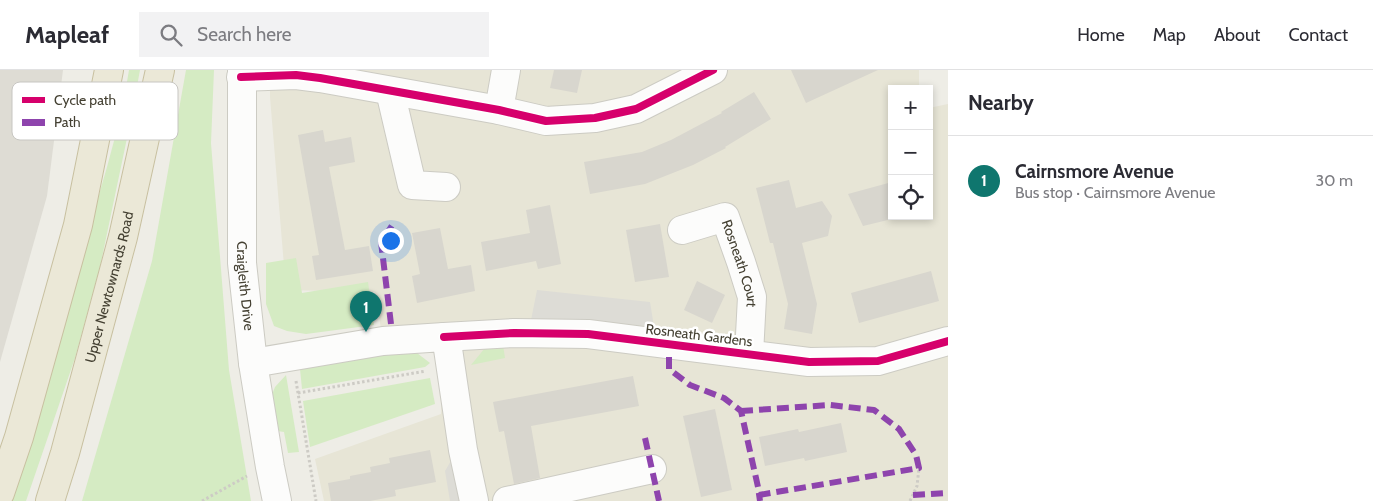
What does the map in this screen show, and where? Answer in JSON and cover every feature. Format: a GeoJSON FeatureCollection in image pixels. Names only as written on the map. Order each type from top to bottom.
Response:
{"type":"FeatureCollection","features":[{"type":"Feature","properties":{"kind":"highway"},"geometry":{"type":"LineString","coordinates":[[0,493],[19,437],[78,225],[95,140]]}},
{"type":"Feature","properties":{"kind":"highway","name":"Upper Newtownards Road"},"geometry":{"type":"LineString","coordinates":[[50,501],[65,454],[123,237],[144,140]]}},
{"type":"Feature","properties":{"kind":"street"},"geometry":{"type":"LineString","coordinates":[[499,110],[506,70]]}},
{"type":"Feature","properties":{"kind":"street"},"geometry":{"type":"LineString","coordinates":[[241,73],[296,76],[320,74],[390,91],[499,110],[546,121],[595,118],[636,109],[714,70]]}},
{"type":"Feature","properties":{"kind":"street","name":"Craigleith Drive"},"geometry":{"type":"LineString","coordinates":[[241,73],[242,263],[253,363],[277,501]]}},
{"type":"Feature","properties":{"kind":"street"},"geometry":{"type":"LineString","coordinates":[[390,91],[412,185],[446,187]]}},
{"type":"Feature","properties":{"kind":"street","name":"Rosneath Court"},"geometry":{"type":"LineString","coordinates":[[682,230],[725,217],[752,297],[749,354]]}},
{"type":"Feature","properties":{"kind":"street","name":"Rosneath Gardens"},"geometry":{"type":"LineString","coordinates":[[253,363],[383,341],[514,333],[588,334],[810,362],[878,361],[948,341]]}},
{"type":"Feature","properties":{"kind":"street"},"geometry":{"type":"LineString","coordinates":[[444,336],[448,349],[463,450],[474,501]]}},
{"type":"Feature","properties":{"kind":"street"},"geometry":{"type":"LineString","coordinates":[[507,501],[652,469]]}},
{"type":"Feature","properties":{"kind":"path"},"geometry":{"type":"LineString","coordinates":[[298,393],[432,370]]}},
{"type":"Feature","properties":{"kind":"path"},"geometry":{"type":"LineString","coordinates":[[295,374],[316,501]]}},
{"type":"Feature","properties":{"kind":"path"},"geometry":{"type":"LineString","coordinates":[[202,501],[244,477],[270,467]]}},
{"type":"Feature","properties":{"kind":"path"},"geometry":{"type":"LineString","coordinates":[[910,501],[917,486],[919,468]]}},
{"type":"Feature","properties":{"kind":"shaded area"},"geometry":{"type":"Polygon","coordinates":[[[0,70],[63,70],[61,82],[12,82],[12,140],[54,140],[47,196],[0,362],[0,70]]]}},
{"type":"Feature","properties":{"kind":"shaded area"},"geometry":{"type":"Polygon","coordinates":[[[270,70],[919,70],[919,85],[888,85],[888,220],[933,220],[933,107],[948,104],[948,501],[324,501],[315,459],[441,414],[444,337],[383,341],[375,292],[286,290],[270,97],[270,70]]]}},
{"type":"Feature","properties":{"kind":"shaded area"},"geometry":{"type":"Polygon","coordinates":[[[537,290],[650,302],[654,327],[609,322],[531,320],[537,290]]]}},
{"type":"Feature","properties":{"kind":"shaded area"},"geometry":{"type":"Polygon","coordinates":[[[452,459],[459,501],[450,501],[445,471],[452,459]]]}},
{"type":"Feature","properties":{"kind":"green space"},"geometry":{"type":"Polygon","coordinates":[[[129,70],[140,70],[138,82],[127,82],[129,70]]]}},
{"type":"Feature","properties":{"kind":"green space"},"geometry":{"type":"Polygon","coordinates":[[[186,70],[214,70],[211,143],[229,370],[251,501],[82,501],[152,261],[174,140],[178,140],[178,115],[186,70]]]}},
{"type":"Feature","properties":{"kind":"green space"},"geometry":{"type":"Polygon","coordinates":[[[114,140],[127,140],[100,267],[75,358],[26,501],[10,501],[114,140]]]}},
{"type":"Feature","properties":{"kind":"green space"},"geometry":{"type":"Polygon","coordinates":[[[296,258],[302,293],[368,282],[374,325],[306,334],[287,331],[274,326],[266,304],[266,263],[296,258]]]}},
{"type":"Feature","properties":{"kind":"green space"},"geometry":{"type":"Polygon","coordinates":[[[503,345],[505,358],[471,365],[485,348],[503,345]]]}},
{"type":"Feature","properties":{"kind":"green space"},"geometry":{"type":"Polygon","coordinates":[[[404,350],[417,353],[430,363],[425,367],[302,389],[300,369],[404,350]]]}},
{"type":"Feature","properties":{"kind":"green space"},"geometry":{"type":"Polygon","coordinates":[[[286,375],[299,452],[288,453],[284,432],[277,431],[271,397],[275,387],[286,375]]]}},
{"type":"Feature","properties":{"kind":"green space"},"geometry":{"type":"Polygon","coordinates":[[[430,378],[435,404],[310,447],[303,401],[430,378]]]}},
{"type":"Feature","properties":{"kind":"building"},"geometry":{"type":"Polygon","coordinates":[[[554,70],[582,70],[577,93],[550,88],[554,70]]]}},
{"type":"Feature","properties":{"kind":"building"},"geometry":{"type":"Polygon","coordinates":[[[791,70],[878,70],[806,103],[791,70]]]}},
{"type":"Feature","properties":{"kind":"building"},"geometry":{"type":"Polygon","coordinates":[[[754,92],[771,119],[726,148],[693,165],[645,184],[590,194],[584,162],[642,152],[671,140],[722,113],[754,92]]]}},
{"type":"Feature","properties":{"kind":"building"},"geometry":{"type":"Polygon","coordinates":[[[323,130],[325,142],[351,137],[355,162],[329,167],[345,250],[369,246],[373,271],[316,280],[312,256],[319,255],[298,135],[323,130]]]}},
{"type":"Feature","properties":{"kind":"building"},"geometry":{"type":"Polygon","coordinates":[[[789,180],[796,208],[822,201],[832,216],[828,236],[802,243],[817,304],[812,334],[784,329],[788,304],[773,243],[770,243],[756,188],[789,180]]]}},
{"type":"Feature","properties":{"kind":"building"},"geometry":{"type":"Polygon","coordinates":[[[888,183],[888,220],[863,226],[848,194],[888,183]]]}},
{"type":"Feature","properties":{"kind":"building"},"geometry":{"type":"Polygon","coordinates":[[[550,205],[561,264],[538,269],[536,261],[486,271],[481,242],[530,233],[526,210],[550,205]]]}},
{"type":"Feature","properties":{"kind":"building"},"geometry":{"type":"Polygon","coordinates":[[[660,224],[669,277],[635,282],[626,230],[660,224]]]}},
{"type":"Feature","properties":{"kind":"building"},"geometry":{"type":"Polygon","coordinates":[[[440,228],[448,269],[471,265],[475,291],[417,303],[412,276],[420,274],[412,233],[440,228]]]}},
{"type":"Feature","properties":{"kind":"building"},"geometry":{"type":"Polygon","coordinates":[[[931,271],[939,301],[859,323],[851,293],[931,271]]]}},
{"type":"Feature","properties":{"kind":"building"},"geometry":{"type":"Polygon","coordinates":[[[697,281],[725,295],[712,323],[684,310],[697,281]]]}},
{"type":"Feature","properties":{"kind":"building"},"geometry":{"type":"Polygon","coordinates":[[[633,376],[639,406],[531,426],[540,478],[514,484],[504,431],[499,432],[493,402],[633,376]]]}},
{"type":"Feature","properties":{"kind":"building"},"geometry":{"type":"Polygon","coordinates":[[[715,409],[732,490],[701,497],[683,416],[715,409]]]}},
{"type":"Feature","properties":{"kind":"building"},"geometry":{"type":"Polygon","coordinates":[[[841,423],[847,452],[805,461],[804,458],[765,466],[759,437],[798,429],[799,432],[841,423]]]}},
{"type":"Feature","properties":{"kind":"building"},"geometry":{"type":"Polygon","coordinates":[[[430,450],[436,482],[395,490],[396,496],[370,501],[331,501],[328,483],[350,479],[350,476],[371,472],[370,467],[390,463],[389,458],[430,450]]]}},
{"type":"Feature","properties":{"kind":"marked path"},"geometry":{"type":"LineString","coordinates":[[391,324],[381,242],[395,221]]}},
{"type":"Feature","properties":{"kind":"marked path"},"geometry":{"type":"LineString","coordinates":[[669,357],[669,369],[690,385],[724,398],[741,411],[760,501]]}},
{"type":"Feature","properties":{"kind":"marked path"},"geometry":{"type":"LineString","coordinates":[[741,411],[830,405],[874,410],[899,429],[916,455],[919,468],[759,495]]}},
{"type":"Feature","properties":{"kind":"marked path"},"geometry":{"type":"LineString","coordinates":[[645,438],[659,501]]}},
{"type":"Feature","properties":{"kind":"marked path"},"geometry":{"type":"LineString","coordinates":[[913,495],[948,493]]}},
{"type":"Feature","properties":{"kind":"cycle path"},"geometry":{"type":"LineString","coordinates":[[241,77],[296,75],[320,78],[499,110],[546,121],[595,118],[636,109],[713,70]]}},
{"type":"Feature","properties":{"kind":"cycle path"},"geometry":{"type":"LineString","coordinates":[[444,337],[514,333],[588,334],[809,362],[878,361],[948,341]]}},
{"type":"Feature","properties":{"kind":"place","name":"Cairnsmore Avenue"},"geometry":{"type":"Point","coordinates":[366,332]}}]}
